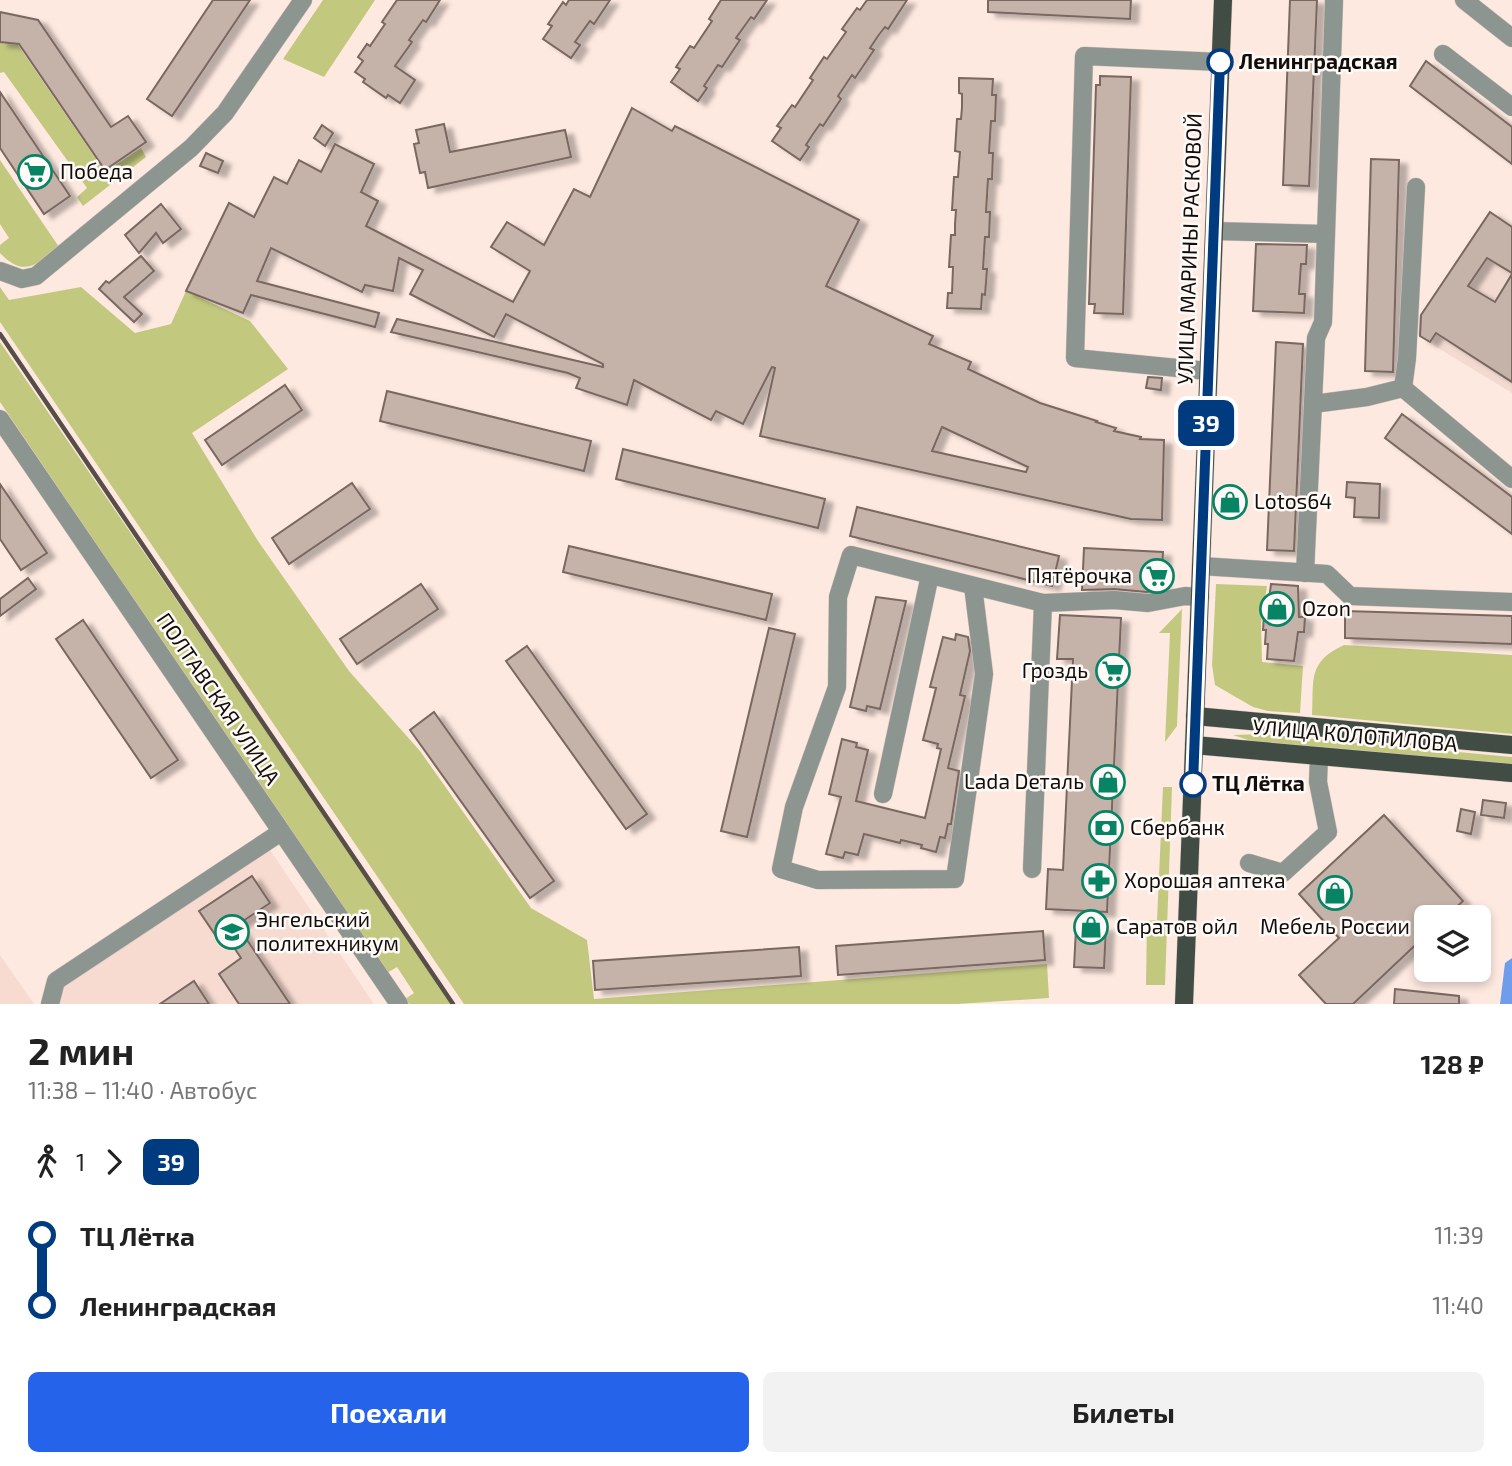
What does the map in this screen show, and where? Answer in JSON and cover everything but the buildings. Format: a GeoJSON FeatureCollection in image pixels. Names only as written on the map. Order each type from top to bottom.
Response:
{"type":"FeatureCollection","features":[{"type":"Feature","properties":{"kind":"main road","name":"УЛИЦА МАРИНЫ РАСКОВОЙ"},"geometry":{"type":"LineString","coordinates":[[1184,1004],[1223,0]]}},
{"type":"Feature","properties":{"kind":"main road","name":"УЛИЦА КОЛОТИЛОВА"},"geometry":{"type":"LineString","coordinates":[[1195,716],[1512,745]]}},
{"type":"Feature","properties":{"kind":"main road","name":"УЛИЦА КОЛОТИЛОВА"},"geometry":{"type":"LineString","coordinates":[[1194,745],[1512,773]]}},
{"type":"Feature","properties":{"kind":"street"},"geometry":{"type":"LineString","coordinates":[[0,271],[22,279],[36,276],[191,148],[225,113],[303,0]]}},
{"type":"Feature","properties":{"kind":"street"},"geometry":{"type":"LineString","coordinates":[[1305,573],[1316,338],[1323,322],[1334,0]]}},
{"type":"Feature","properties":{"kind":"street"},"geometry":{"type":"LineString","coordinates":[[1464,0],[1512,38]]}},
{"type":"Feature","properties":{"kind":"street"},"geometry":{"type":"LineString","coordinates":[[1443,54],[1512,107]]}},
{"type":"Feature","properties":{"kind":"street"},"geometry":{"type":"LineString","coordinates":[[1208,371],[1075,358],[1084,56],[1220,62]]}},
{"type":"Feature","properties":{"kind":"street"},"geometry":{"type":"LineString","coordinates":[[1403,388],[1416,187]]}},
{"type":"Feature","properties":{"kind":"street"},"geometry":{"type":"LineString","coordinates":[[1214,231],[1326,234]]}},
{"type":"Feature","properties":{"kind":"street"},"geometry":{"type":"LineString","coordinates":[[1313,404],[1367,397],[1403,388]]}},
{"type":"Feature","properties":{"kind":"street"},"geometry":{"type":"LineString","coordinates":[[1403,388],[1512,479]]}},
{"type":"Feature","properties":{"kind":"street","name":"ПОЛТАВСКАЯ УЛИЦА"},"geometry":{"type":"LineString","coordinates":[[0,419],[399,1004]]}},
{"type":"Feature","properties":{"kind":"street"},"geometry":{"type":"LineString","coordinates":[[974,586],[984,674],[955,879],[818,880],[781,869],[794,807],[837,687],[838,597],[851,555],[1043,603],[1114,600],[1148,603],[1185,596],[1200,597]]}},
{"type":"Feature","properties":{"kind":"street"},"geometry":{"type":"LineString","coordinates":[[1201,566],[1328,574],[1350,596],[1512,603]]}},
{"type":"Feature","properties":{"kind":"street"},"geometry":{"type":"LineString","coordinates":[[883,794],[930,575]]}},
{"type":"Feature","properties":{"kind":"street"},"geometry":{"type":"LineString","coordinates":[[1032,870],[1043,603]]}},
{"type":"Feature","properties":{"kind":"street"},"geometry":{"type":"LineString","coordinates":[[1250,863],[1283,873],[1328,832],[1318,782],[1319,756]]}},
{"type":"Feature","properties":{"kind":"street"},"geometry":{"type":"LineString","coordinates":[[50,1004],[56,981],[281,832]]}},
{"type":"Feature","properties":{"kind":"shaded area"},"geometry":{"type":"Polygon","coordinates":[[[1490,212],[1512,227],[1512,393],[1410,329],[1490,212]]]}},
{"type":"Feature","properties":{"kind":"shaded area","name":"Энгельский политехникум"},"geometry":{"type":"Polygon","coordinates":[[[268,847],[374,1004],[59,1004],[61,982],[268,847]]]}},
{"type":"Feature","properties":{"kind":"shaded area"},"geometry":{"type":"Polygon","coordinates":[[[0,955],[34,1004],[0,1004],[0,955]]]}},
{"type":"Feature","properties":{"kind":"green space"},"geometry":{"type":"Polygon","coordinates":[[[323,0],[375,0],[324,77],[283,59],[323,0]]]}},
{"type":"Feature","properties":{"kind":"green space"},"geometry":{"type":"Polygon","coordinates":[[[0,43],[18,45],[105,172],[141,148],[146,157],[83,206],[77,197],[87,188],[4,72],[0,73],[0,43]]]}},
{"type":"Feature","properties":{"kind":"green space"},"geometry":{"type":"Polygon","coordinates":[[[0,160],[59,247],[30,266],[16,265],[0,253],[0,245],[9,238],[0,224],[0,160]]]}},
{"type":"Feature","properties":{"kind":"green space"},"geometry":{"type":"Polygon","coordinates":[[[0,287],[9,300],[81,287],[135,333],[171,324],[186,291],[250,321],[288,369],[192,433],[258,541],[349,671],[420,751],[531,908],[587,940],[594,999],[1047,964],[1049,998],[957,1004],[464,1004],[0,322],[0,287]]]}},
{"type":"Feature","properties":{"kind":"green space"},"geometry":{"type":"Polygon","coordinates":[[[0,342],[453,1004],[409,1004],[405,999],[414,993],[397,967],[387,973],[0,402],[0,342]]]}},
{"type":"Feature","properties":{"kind":"green space"},"geometry":{"type":"Polygon","coordinates":[[[1216,584],[1267,586],[1261,623],[1262,662],[1303,666],[1300,713],[1253,707],[1215,685],[1212,665],[1216,584]]]}},
{"type":"Feature","properties":{"kind":"green space"},"geometry":{"type":"Polygon","coordinates":[[[1182,609],[1177,726],[1165,742],[1170,633],[1159,633],[1182,609]]]}},
{"type":"Feature","properties":{"kind":"green space"},"geometry":{"type":"Polygon","coordinates":[[[1344,645],[1512,655],[1512,734],[1312,715],[1313,682],[1318,665],[1332,651],[1344,645]]]}},
{"type":"Feature","properties":{"kind":"green space"},"geometry":{"type":"Polygon","coordinates":[[[1263,734],[1512,757],[1512,766],[1260,744],[1233,735],[1263,734]]]}},
{"type":"Feature","properties":{"kind":"green space"},"geometry":{"type":"Polygon","coordinates":[[[1163,787],[1172,787],[1165,985],[1146,985],[1147,921],[1157,920],[1163,787]]]}},
{"type":"Feature","properties":{"kind":"water"},"geometry":{"type":"Polygon","coordinates":[[[1512,958],[1512,1004],[1500,1004],[1505,963],[1512,958]]]}},
{"type":"Feature","properties":{"kind":"railway"},"geometry":{"type":"LineString","coordinates":[[0,334],[453,1004]]}},
{"type":"Feature","properties":{"kind":"bus line","name":"39"},"geometry":{"type":"LineString","coordinates":[[1193,784],[1220,62]]}},
{"type":"Feature","properties":{"kind":"place","name":"Ленинградская"},"geometry":{"type":"Point","coordinates":[1220,62]}},
{"type":"Feature","properties":{"kind":"place","name":"Победа"},"geometry":{"type":"Point","coordinates":[35,172]}},
{"type":"Feature","properties":{"kind":"place","name":"Lotos64"},"geometry":{"type":"Point","coordinates":[1230,502]}},
{"type":"Feature","properties":{"kind":"place","name":"Пятёрочка"},"geometry":{"type":"Point","coordinates":[1157,576]}},
{"type":"Feature","properties":{"kind":"place","name":"Ozon"},"geometry":{"type":"Point","coordinates":[1277,609]}},
{"type":"Feature","properties":{"kind":"place","name":"Гроздь"},"geometry":{"type":"Point","coordinates":[1113,671]}},
{"type":"Feature","properties":{"kind":"place","name":"Lada Dеталь"},"geometry":{"type":"Point","coordinates":[1108,782]}},
{"type":"Feature","properties":{"kind":"place","name":"ТЦ Лётка"},"geometry":{"type":"Point","coordinates":[1193,784]}},
{"type":"Feature","properties":{"kind":"place","name":"Сбербанк"},"geometry":{"type":"Point","coordinates":[1106,828]}},
{"type":"Feature","properties":{"kind":"place","name":"Хорошая аптека"},"geometry":{"type":"Point","coordinates":[1099,881]}},
{"type":"Feature","properties":{"kind":"place","name":"Мебель России"},"geometry":{"type":"Point","coordinates":[1335,893]}},
{"type":"Feature","properties":{"kind":"place","name":"Саратов ойл"},"geometry":{"type":"Point","coordinates":[1091,927]}},
{"type":"Feature","properties":{"kind":"place","name":"Энгельский политехникум"},"geometry":{"type":"Point","coordinates":[232,932]}}]}
